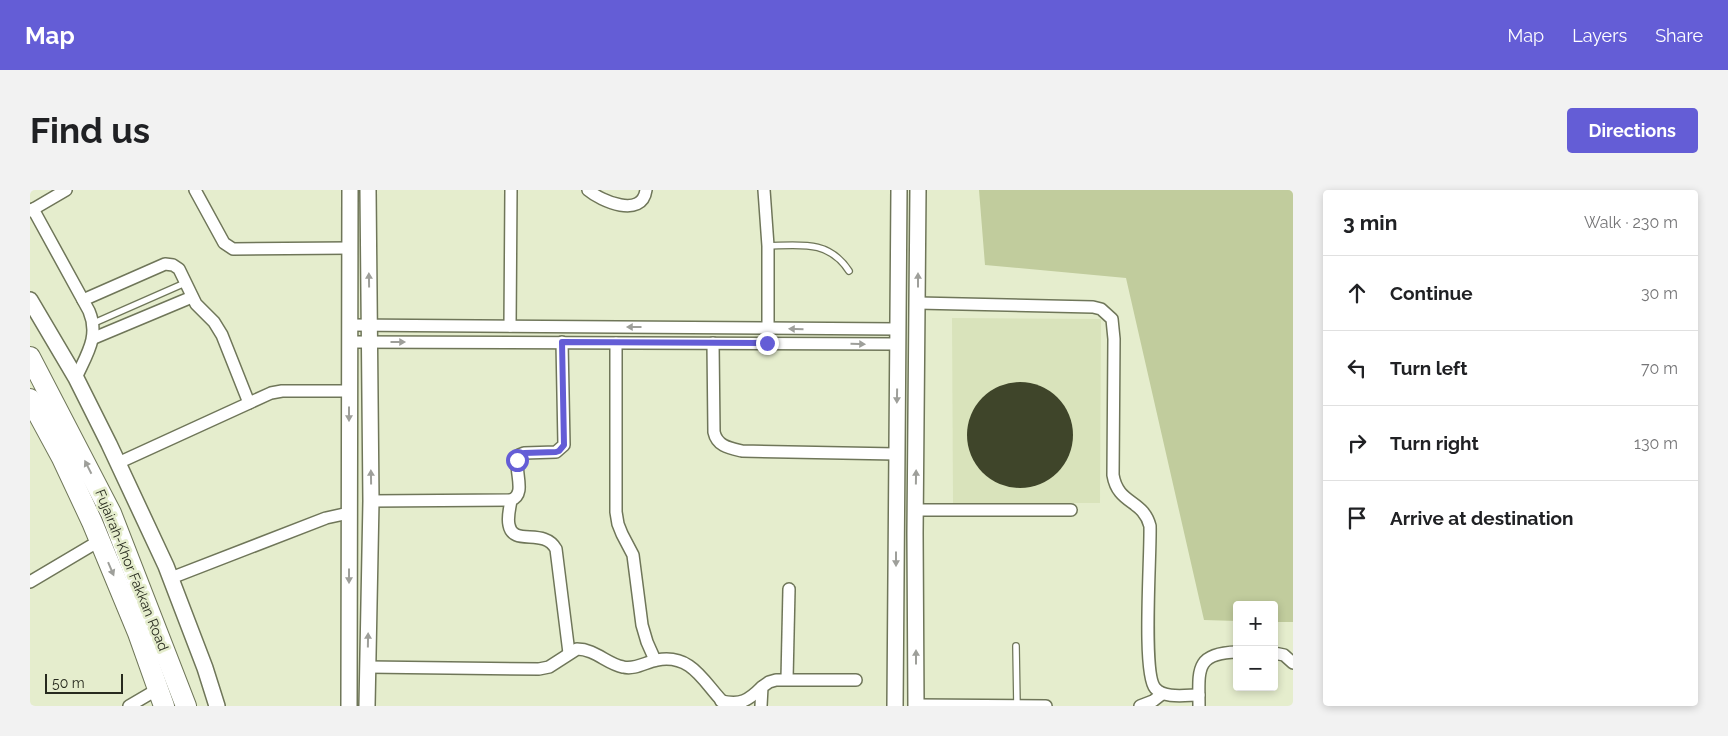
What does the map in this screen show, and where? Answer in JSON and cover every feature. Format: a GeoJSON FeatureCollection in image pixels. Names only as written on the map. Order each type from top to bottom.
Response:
{"type":"FeatureCollection","features":[{"type":"Feature","properties":{"kind":"highway","name":"Fujairah-Khor Fakkan Road"},"geometry":{"type":"LineString","coordinates":[[30,357],[111,513],[186,704]]}},
{"type":"Feature","properties":{"kind":"highway","name":"Fujairah-Khor Fakkan Road"},"geometry":{"type":"LineString","coordinates":[[30,399],[62,458],[99,541],[138,633],[161,697]]}},
{"type":"Feature","properties":{"kind":"street"},"geometry":{"type":"LineString","coordinates":[[66,190],[32,210],[94,323],[94,338],[76,378]]}},
{"type":"Feature","properties":{"kind":"street"},"geometry":{"type":"LineString","coordinates":[[195,190],[224,243],[233,249],[350,248]]}},
{"type":"Feature","properties":{"kind":"street"},"geometry":{"type":"LineString","coordinates":[[349,706],[350,190]]}},
{"type":"Feature","properties":{"kind":"street"},"geometry":{"type":"LineString","coordinates":[[367,706],[371,501],[368,190]]}},
{"type":"Feature","properties":{"kind":"street"},"geometry":{"type":"LineString","coordinates":[[510,326],[511,190]]}},
{"type":"Feature","properties":{"kind":"street"},"geometry":{"type":"LineString","coordinates":[[588,190],[602,199],[622,206],[640,202],[646,194],[646,190]]}},
{"type":"Feature","properties":{"kind":"street"},"geometry":{"type":"LineString","coordinates":[[764,190],[768,246],[768,328]]}},
{"type":"Feature","properties":{"kind":"street"},"geometry":{"type":"LineString","coordinates":[[895,706],[899,190]]}},
{"type":"Feature","properties":{"kind":"street"},"geometry":{"type":"LineString","coordinates":[[918,190],[915,510],[916,706],[1046,706]]}},
{"type":"Feature","properties":{"kind":"street"},"geometry":{"type":"LineString","coordinates":[[83,300],[165,264],[176,266],[192,297],[202,311],[214,322],[222,335],[249,403]]}},
{"type":"Feature","properties":{"kind":"street"},"geometry":{"type":"LineString","coordinates":[[94,338],[192,297]]}},
{"type":"Feature","properties":{"kind":"street"},"geometry":{"type":"LineString","coordinates":[[30,300],[76,378],[171,578],[205,668],[217,706]]}},
{"type":"Feature","properties":{"kind":"street"},"geometry":{"type":"LineString","coordinates":[[918,303],[1080,306],[1101,309],[1112,319],[1114,339],[1113,475],[1117,489],[1140,507],[1150,526],[1148,644],[1149,669],[1152,683],[1155,689],[1162,694],[1199,700],[1200,673],[1204,661],[1216,654],[1233,652]]}},
{"type":"Feature","properties":{"kind":"street"},"geometry":{"type":"LineString","coordinates":[[349,325],[824,329],[897,336]]}},
{"type":"Feature","properties":{"kind":"street"},"geometry":{"type":"LineString","coordinates":[[467,342],[466,335],[473,326]]}},
{"type":"Feature","properties":{"kind":"street"},"geometry":{"type":"LineString","coordinates":[[821,343],[825,337],[824,329]]}},
{"type":"Feature","properties":{"kind":"street"},"geometry":{"type":"LineString","coordinates":[[349,342],[821,343],[897,336]]}},
{"type":"Feature","properties":{"kind":"street"},"geometry":{"type":"LineString","coordinates":[[371,501],[510,500],[516,497],[518,493],[517,462],[520,456],[526,453],[556,452],[564,445],[562,342]]}},
{"type":"Feature","properties":{"kind":"street"},"geometry":{"type":"LineString","coordinates":[[616,343],[616,512],[618,524],[633,555],[642,625],[655,660]]}},
{"type":"Feature","properties":{"kind":"street"},"geometry":{"type":"LineString","coordinates":[[713,343],[714,432],[715,437],[724,446],[742,451],[896,454]]}},
{"type":"Feature","properties":{"kind":"street"},"geometry":{"type":"LineString","coordinates":[[118,463],[276,391],[349,391]]}},
{"type":"Feature","properties":{"kind":"street"},"geometry":{"type":"LineString","coordinates":[[510,500],[508,522],[511,531],[519,536],[544,538],[553,544],[556,549],[569,653]]}},
{"type":"Feature","properties":{"kind":"street"},"geometry":{"type":"LineString","coordinates":[[915,510],[1071,510]]}},
{"type":"Feature","properties":{"kind":"street"},"geometry":{"type":"LineString","coordinates":[[171,578],[331,516],[349,513]]}},
{"type":"Feature","properties":{"kind":"street"},"geometry":{"type":"LineString","coordinates":[[30,582],[99,541]]}},
{"type":"Feature","properties":{"kind":"street"},"geometry":{"type":"LineString","coordinates":[[787,679],[788,589]]}},
{"type":"Feature","properties":{"kind":"street"},"geometry":{"type":"LineString","coordinates":[[367,667],[529,670],[549,667],[569,653],[577,649],[583,649],[590,651],[614,666],[627,668],[655,660],[673,660],[684,663],[699,672],[724,704],[736,704],[746,700],[769,682],[787,679],[856,680]]}},
{"type":"Feature","properties":{"kind":"street"},"geometry":{"type":"LineString","coordinates":[[1278,653],[1284,654],[1293,663]]}},
{"type":"Feature","properties":{"kind":"street"},"geometry":{"type":"LineString","coordinates":[[895,682],[904,689],[916,687]]}},
{"type":"Feature","properties":{"kind":"street"},"geometry":{"type":"LineString","coordinates":[[761,706],[762,687]]}},
{"type":"Feature","properties":{"kind":"street"},"geometry":{"type":"LineString","coordinates":[[1140,706],[1153,701],[1162,694]]}},
{"type":"Feature","properties":{"kind":"street"},"geometry":{"type":"LineString","coordinates":[[129,706],[161,697]]}},
{"type":"Feature","properties":{"kind":"lane"},"geometry":{"type":"LineString","coordinates":[[768,246],[810,245],[818,247],[839,258],[849,271]]}},
{"type":"Feature","properties":{"kind":"lane"},"geometry":{"type":"LineString","coordinates":[[94,323],[185,283]]}},
{"type":"Feature","properties":{"kind":"lane"},"geometry":{"type":"LineString","coordinates":[[1016,646],[1017,706]]}},
{"type":"Feature","properties":{"kind":"shaded area"},"geometry":{"type":"Polygon","coordinates":[[[979,190],[1293,190],[1293,622],[1278,622],[1278,601],[1233,601],[1233,621],[1204,620],[1126,278],[985,265],[979,190]]]}},
{"type":"Feature","properties":{"kind":"shaded area"},"geometry":{"type":"Polygon","coordinates":[[[952,318],[1101,319],[1100,503],[953,503],[952,318]]]}},
{"type":"Feature","properties":{"kind":"building"},"geometry":{"type":"Polygon","coordinates":[[[1020,382],[1040,386],[1058,397],[1069,415],[1073,435],[1069,455],[1058,473],[1040,484],[1020,488],[1000,484],[982,473],[971,455],[967,435],[971,415],[982,397],[1000,386],[1020,382]]]}},
{"type":"Feature","properties":{"kind":"route"},"geometry":{"type":"LineString","coordinates":[[517,460],[524,453],[556,452],[564,445],[562,342],[767,343]]}}]}
